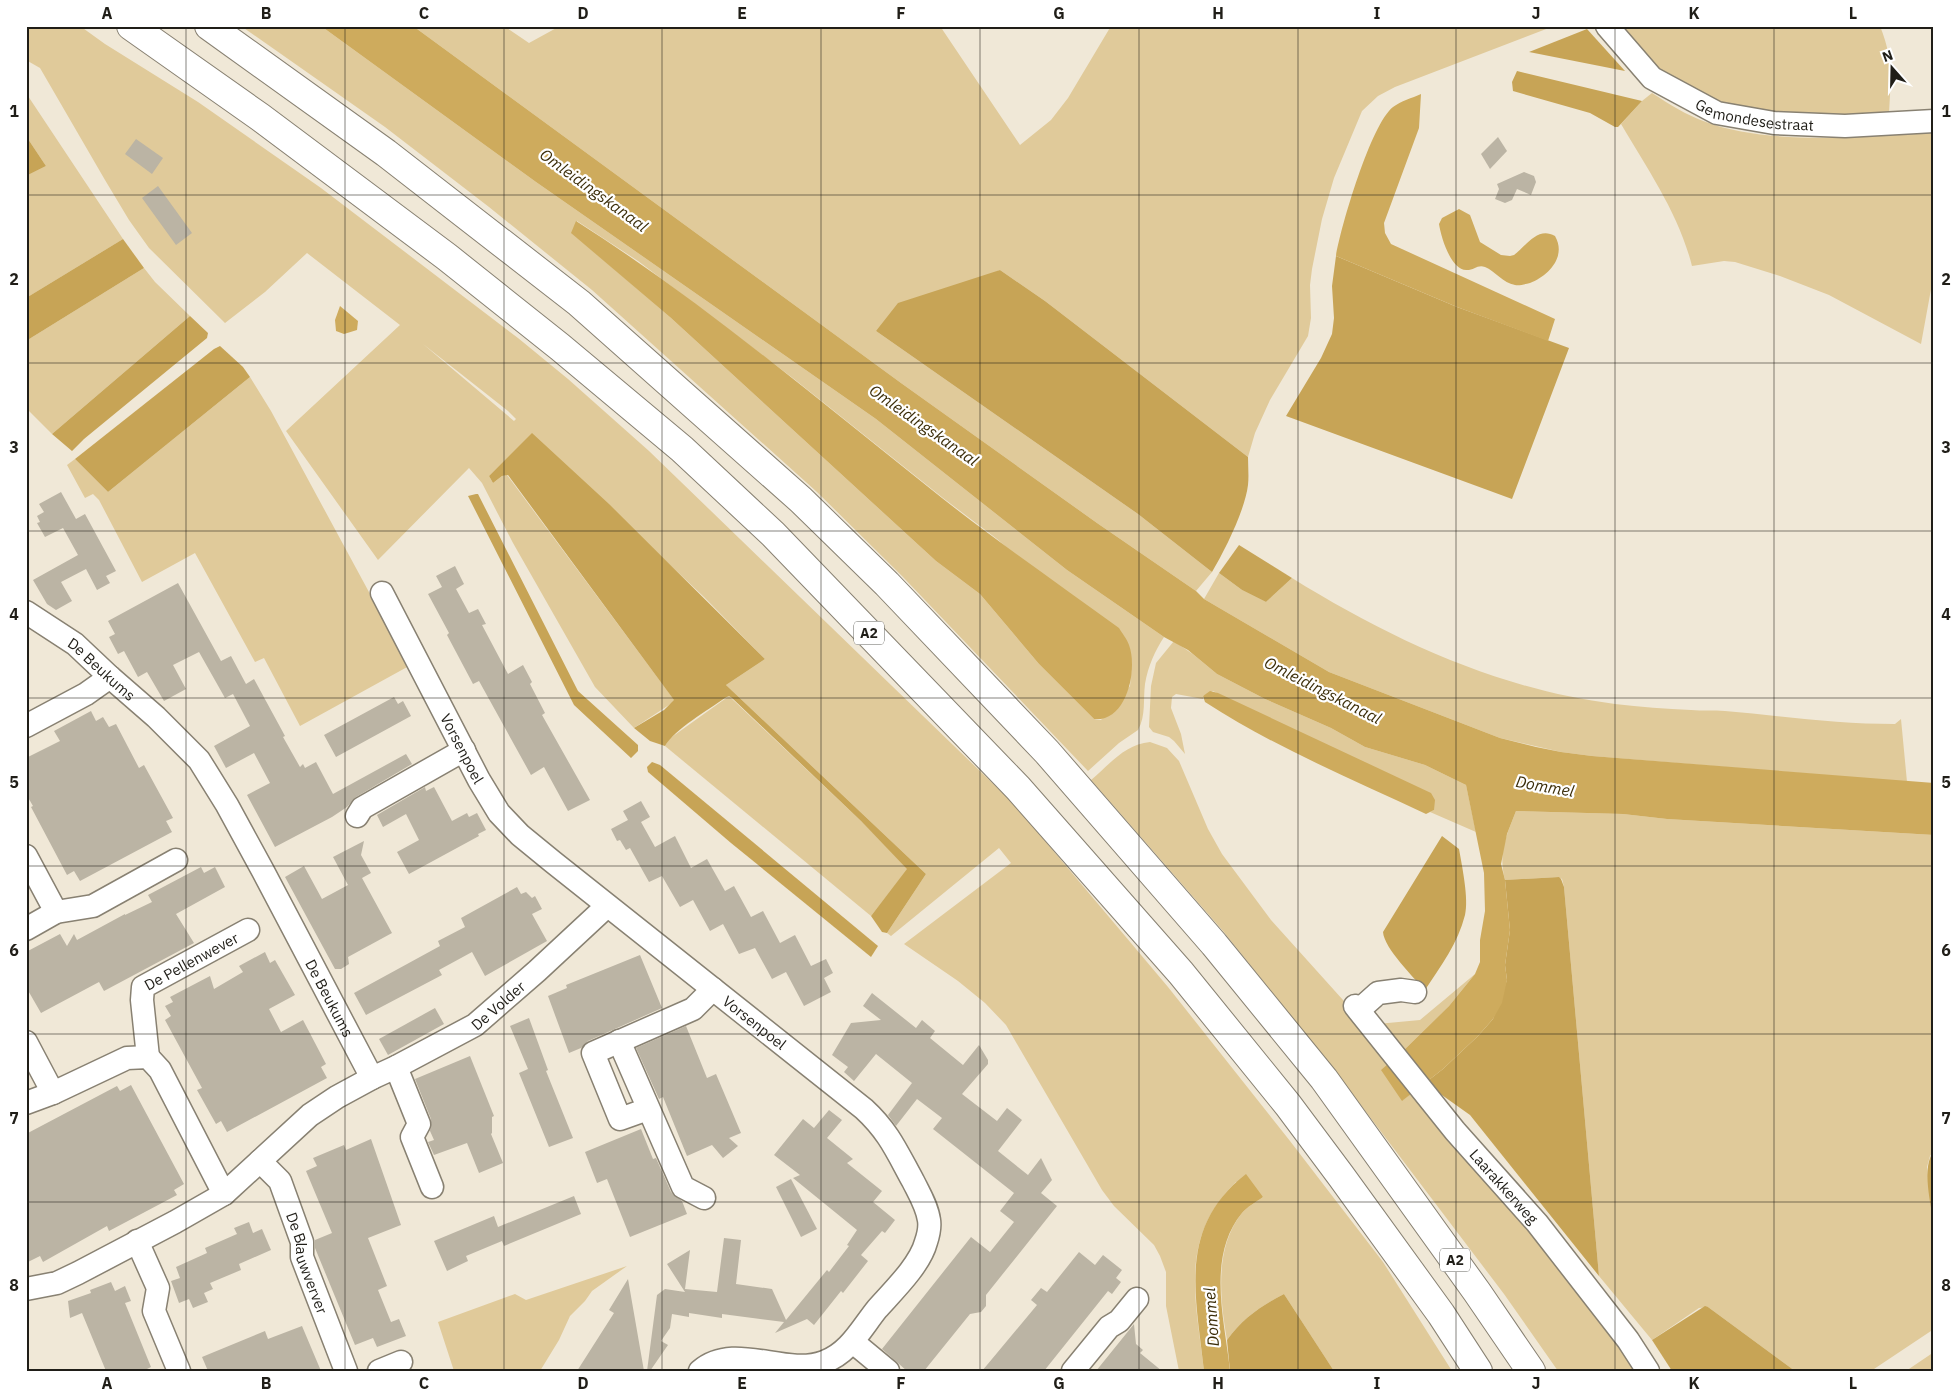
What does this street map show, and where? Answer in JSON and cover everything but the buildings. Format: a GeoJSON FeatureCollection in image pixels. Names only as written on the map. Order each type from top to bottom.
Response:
{"type":"FeatureCollection","features":[{"type":"Feature","properties":{"kind":"highway","name":"A2"},"geometry":{"type":"LineString","coordinates":[[131,26],[260,117],[447,257],[560,347],[674,443],[773,534],[1018,788],[1181,974],[1288,1105],[1440,1314],[1478,1371]]}},
{"type":"Feature","properties":{"kind":"highway","name":"A2"},"geometry":{"type":"LineString","coordinates":[[209,26],[386,153],[579,303],[801,500],[887,584],[1047,752],[1214,944],[1324,1079],[1477,1292],[1531,1371]]}},
{"type":"Feature","properties":{"kind":"street","name":"Gemondesestraat"},"geometry":{"type":"LineString","coordinates":[[1607,26],[1652,78],[1717,114],[1783,124],[1844,126],[1934,121]]}},
{"type":"Feature","properties":{"kind":"street","name":"Vorsenpoel"},"geometry":{"type":"LineString","coordinates":[[382,593],[464,750],[499,812],[520,834],[607,906],[811,1066],[879,1123],[892,1141],[922,1200],[929,1220],[926,1242],[919,1259],[853,1342],[825,1362],[804,1367],[726,1358],[708,1363],[700,1371]]}},
{"type":"Feature","properties":{"kind":"street","name":"De Beukums"},"geometry":{"type":"LineString","coordinates":[[26,612],[75,644],[156,717],[199,760],[245,838],[372,1078]]}},
{"type":"Feature","properties":{"kind":"street"},"geometry":{"type":"LineString","coordinates":[[26,726],[86,694],[110,677]]}},
{"type":"Feature","properties":{"kind":"street"},"geometry":{"type":"LineString","coordinates":[[356,816],[362,808],[464,750]]}},
{"type":"Feature","properties":{"kind":"street"},"geometry":{"type":"LineString","coordinates":[[26,856],[56,912]]}},
{"type":"Feature","properties":{"kind":"street"},"geometry":{"type":"LineString","coordinates":[[26,929],[56,912],[93,906],[176,860]]}},
{"type":"Feature","properties":{"kind":"street","name":"De Volder"},"geometry":{"type":"LineString","coordinates":[[372,1078],[396,1068],[474,1026],[607,906]]}},
{"type":"Feature","properties":{"kind":"street","name":"De Pellenwever"},"geometry":{"type":"LineString","coordinates":[[148,1057],[142,1000],[143,987],[248,930]]}},
{"type":"Feature","properties":{"kind":"street"},"geometry":{"type":"LineString","coordinates":[[648,1109],[620,1119],[593,1053],[693,1009],[713,989]]}},
{"type":"Feature","properties":{"kind":"street","name":"Laarakkerweg"},"geometry":{"type":"LineString","coordinates":[[1415,992],[1401,990],[1378,994],[1357,1008],[1422,1090],[1537,1223],[1628,1340],[1648,1371]]}},
{"type":"Feature","properties":{"kind":"street"},"geometry":{"type":"LineString","coordinates":[[618,1041],[683,1187],[704,1198]]}},
{"type":"Feature","properties":{"kind":"street"},"geometry":{"type":"LineString","coordinates":[[26,1042],[53,1093]]}},
{"type":"Feature","properties":{"kind":"street"},"geometry":{"type":"LineString","coordinates":[[26,1103],[53,1093],[127,1058],[148,1057],[160,1070],[224,1194]]}},
{"type":"Feature","properties":{"kind":"street"},"geometry":{"type":"LineString","coordinates":[[396,1068],[419,1124],[412,1136],[432,1186]]}},
{"type":"Feature","properties":{"kind":"street"},"geometry":{"type":"LineString","coordinates":[[26,1288],[57,1283],[175,1222],[224,1194],[310,1115],[337,1097],[372,1078]]}},
{"type":"Feature","properties":{"kind":"street","name":"De Blauwverver"},"geometry":{"type":"LineString","coordinates":[[260,1161],[280,1180],[302,1242],[302,1257],[346,1371]]}},
{"type":"Feature","properties":{"kind":"street"},"geometry":{"type":"LineString","coordinates":[[137,1241],[158,1288],[154,1311],[179,1371]]}},
{"type":"Feature","properties":{"kind":"street"},"geometry":{"type":"LineString","coordinates":[[1073,1371],[1109,1327],[1119,1321],[1138,1299]]}},
{"type":"Feature","properties":{"kind":"street"},"geometry":{"type":"LineString","coordinates":[[853,1342],[888,1371]]}},
{"type":"Feature","properties":{"kind":"street"},"geometry":{"type":"LineString","coordinates":[[379,1371],[401,1362]]}},
{"type":"Feature","properties":{"kind":"shaded area"},"geometry":{"type":"Polygon","coordinates":[[[26,26],[80,26],[105,44],[198,102],[321,188],[518,338],[568,379],[649,451],[1013,803],[1168,987],[1290,1141],[1383,1262],[1452,1371],[1334,1371],[1284,1294],[1252,1314],[1227,1340],[1222,1308],[1221,1274],[1227,1242],[1233,1227],[1242,1213],[1263,1197],[1236,1182],[1218,1204],[1205,1225],[1198,1248],[1195,1271],[1195,1295],[1204,1371],[1179,1371],[1166,1306],[1166,1272],[1154,1245],[1114,1206],[1102,1190],[1006,1025],[985,1003],[958,981],[904,944],[1011,863],[999,848],[891,936],[887,933],[926,874],[726,685],[765,659],[704,597],[532,434],[489,476],[493,483],[502,476],[507,475],[675,701],[634,728],[595,687],[513,543],[482,483],[469,468],[378,560],[286,431],[400,325],[307,253],[265,292],[225,323],[149,248],[129,220],[40,68],[26,60],[26,26]],[[423,344],[514,421],[516,419],[423,344]]]}},
{"type":"Feature","properties":{"kind":"shaded area"},"geometry":{"type":"Polygon","coordinates":[[[241,26],[321,26],[536,182],[876,419],[1067,570],[1164,637],[1148,671],[1141,725],[1138,730],[1119,743],[1088,771],[902,576],[817,492],[592,290],[385,127],[241,26]],[[577,221],[572,233],[671,318],[936,561],[980,594],[1039,664],[1094,719],[1101,720],[1130,686],[1132,664],[1130,654],[997,539],[794,379],[638,261],[577,221]]]}},
{"type":"Feature","properties":{"kind":"shaded area"},"geometry":{"type":"Polygon","coordinates":[[[413,26],[504,26],[529,43],[560,26],[940,26],[1020,145],[1051,120],[1068,98],[1111,26],[1554,26],[1395,87],[1378,96],[1362,111],[1334,178],[1322,219],[1310,285],[1311,318],[1308,336],[1270,400],[1255,433],[1248,457],[1045,301],[1000,270],[876,331],[1138,514],[1212,572],[1196,591],[901,383],[413,26]]]}},
{"type":"Feature","properties":{"kind":"shaded area"},"geometry":{"type":"Polygon","coordinates":[[[1616,26],[1880,26],[1889,59],[1889,113],[1811,115],[1766,113],[1722,102],[1689,91],[1666,79],[1616,26]]]}},
{"type":"Feature","properties":{"kind":"shaded area"},"geometry":{"type":"Polygon","coordinates":[[[1587,29],[1625,71],[1529,52],[1587,29]]]}},
{"type":"Feature","properties":{"kind":"shaded area"},"geometry":{"type":"Polygon","coordinates":[[[1517,71],[1642,101],[1618,127],[1615,127],[1590,113],[1513,91],[1512,82],[1517,71]]]}},
{"type":"Feature","properties":{"kind":"shaded area"},"geometry":{"type":"Polygon","coordinates":[[[26,93],[123,239],[26,298],[26,176],[46,166],[26,136],[26,93]]]}},
{"type":"Feature","properties":{"kind":"shaded area"},"geometry":{"type":"Polygon","coordinates":[[[1652,93],[1678,109],[1706,122],[1759,134],[1819,138],[1934,133],[1934,273],[1921,344],[1829,295],[1780,276],[1735,262],[1724,261],[1692,266],[1671,210],[1621,124],[1652,93]]]}},
{"type":"Feature","properties":{"kind":"shaded area"},"geometry":{"type":"Polygon","coordinates":[[[26,136],[46,166],[26,176],[26,136]]]}},
{"type":"Feature","properties":{"kind":"shaded area"},"geometry":{"type":"Polygon","coordinates":[[[123,239],[144,268],[26,341],[26,298],[123,239]]]}},
{"type":"Feature","properties":{"kind":"shaded area"},"geometry":{"type":"Polygon","coordinates":[[[1336,256],[1457,307],[1569,348],[1512,499],[1286,416],[1321,358],[1332,334],[1334,318],[1332,286],[1336,256]]]}},
{"type":"Feature","properties":{"kind":"shaded area"},"geometry":{"type":"Polygon","coordinates":[[[144,268],[155,282],[190,316],[52,434],[26,408],[26,341],[144,268]]]}},
{"type":"Feature","properties":{"kind":"shaded area"},"geometry":{"type":"Polygon","coordinates":[[[1000,270],[1045,301],[1248,457],[1248,485],[1243,506],[1212,572],[1138,514],[876,331],[898,303],[1000,270]]]}},
{"type":"Feature","properties":{"kind":"shaded area"},"geometry":{"type":"Polygon","coordinates":[[[190,316],[208,333],[207,338],[72,451],[52,434],[190,316]]]}},
{"type":"Feature","properties":{"kind":"shaded area"},"geometry":{"type":"Polygon","coordinates":[[[220,346],[243,367],[250,377],[108,492],[75,459],[220,346]]]}},
{"type":"Feature","properties":{"kind":"shaded area"},"geometry":{"type":"Polygon","coordinates":[[[250,377],[271,411],[409,666],[300,726],[264,658],[255,662],[195,553],[142,582],[99,500],[93,494],[85,498],[67,465],[75,459],[108,492],[250,377]]]}},
{"type":"Feature","properties":{"kind":"shaded area"},"geometry":{"type":"Polygon","coordinates":[[[532,433],[609,504],[765,659],[726,685],[926,874],[887,933],[882,932],[871,916],[907,869],[861,821],[732,698],[729,696],[725,698],[692,720],[676,733],[665,746],[650,741],[634,728],[664,710],[674,700],[508,475],[502,476],[493,483],[489,476],[532,433]]]}},
{"type":"Feature","properties":{"kind":"shaded area"},"geometry":{"type":"Polygon","coordinates":[[[478,494],[578,691],[638,745],[638,751],[631,758],[574,705],[468,496],[478,494]]]}},
{"type":"Feature","properties":{"kind":"shaded area"},"geometry":{"type":"Polygon","coordinates":[[[1239,545],[1292,578],[1266,602],[1242,590],[1219,573],[1239,545]]]}},
{"type":"Feature","properties":{"kind":"shaded area"},"geometry":{"type":"Polygon","coordinates":[[[1219,573],[1242,590],[1266,602],[1292,578],[1368,621],[1447,659],[1530,687],[1572,697],[1643,707],[1725,711],[1852,723],[1895,724],[1901,719],[1907,782],[1592,756],[1561,752],[1500,738],[1329,672],[1204,599],[1219,573]]]}},
{"type":"Feature","properties":{"kind":"shaded area"},"geometry":{"type":"Polygon","coordinates":[[[1174,641],[1217,674],[1265,699],[1331,728],[1365,747],[1425,765],[1466,785],[1476,832],[1430,812],[1434,810],[1213,691],[1203,696],[1203,699],[1176,694],[1172,697],[1171,708],[1181,734],[1185,754],[1169,737],[1153,732],[1149,727],[1151,686],[1156,663],[1174,641]]]}},
{"type":"Feature","properties":{"kind":"shaded area"},"geometry":{"type":"Polygon","coordinates":[[[729,696],[861,821],[908,869],[871,916],[665,746],[669,739],[729,696]]]}},
{"type":"Feature","properties":{"kind":"shaded area"},"geometry":{"type":"Polygon","coordinates":[[[1150,742],[1167,748],[1179,761],[1208,829],[1222,854],[1271,920],[1361,1020],[1389,1062],[1403,1100],[1413,1092],[1491,1177],[1640,1371],[1558,1371],[1504,1294],[1335,1071],[1223,931],[1091,780],[1125,751],[1150,742]]]}},
{"type":"Feature","properties":{"kind":"shaded area"},"geometry":{"type":"Polygon","coordinates":[[[652,762],[660,765],[878,946],[871,957],[731,843],[648,772],[647,767],[652,762]]]}},
{"type":"Feature","properties":{"kind":"shaded area"},"geometry":{"type":"Polygon","coordinates":[[[1516,811],[1623,814],[1667,819],[1934,835],[1934,1151],[1930,1156],[1927,1167],[1934,1224],[1934,1329],[1871,1371],[1795,1371],[1708,1307],[1699,1308],[1652,1340],[1599,1276],[1564,887],[1562,879],[1558,877],[1505,880],[1502,861],[1504,845],[1516,811]]]}},
{"type":"Feature","properties":{"kind":"shaded area"},"geometry":{"type":"Polygon","coordinates":[[[1442,836],[1459,849],[1465,882],[1466,908],[1462,925],[1453,945],[1425,990],[1407,971],[1388,946],[1383,932],[1442,836]]]}},
{"type":"Feature","properties":{"kind":"shaded area"},"geometry":{"type":"Polygon","coordinates":[[[1559,877],[1564,887],[1599,1276],[1470,1115],[1425,1083],[1443,1069],[1493,1019],[1507,980],[1505,965],[1510,930],[1505,880],[1559,877]]]}},
{"type":"Feature","properties":{"kind":"shaded area"},"geometry":{"type":"Polygon","coordinates":[[[1475,974],[1449,1006],[1402,1052],[1377,1024],[1420,1020],[1475,974]]]}},
{"type":"Feature","properties":{"kind":"shaded area"},"geometry":{"type":"Polygon","coordinates":[[[1934,1151],[1934,1224],[1927,1176],[1930,1158],[1934,1151]]]}},
{"type":"Feature","properties":{"kind":"shaded area"},"geometry":{"type":"Polygon","coordinates":[[[627,1266],[592,1291],[570,1316],[559,1340],[540,1371],[454,1371],[438,1322],[515,1294],[526,1300],[627,1266]]]}},
{"type":"Feature","properties":{"kind":"shaded area"},"geometry":{"type":"Polygon","coordinates":[[[1284,1294],[1334,1371],[1230,1371],[1227,1340],[1252,1314],[1284,1294]]]}},
{"type":"Feature","properties":{"kind":"shaded area"},"geometry":{"type":"Polygon","coordinates":[[[1705,1306],[1795,1371],[1672,1371],[1652,1340],[1705,1306]]]}},
{"type":"Feature","properties":{"kind":"shaded area"},"geometry":{"type":"Polygon","coordinates":[[[1934,1352],[1934,1371],[1906,1371],[1934,1352]]]}},
{"type":"Feature","properties":{"kind":"water"},"geometry":{"type":"Polygon","coordinates":[[[321,26],[413,26],[901,383],[1196,591],[1204,599],[1329,672],[1500,738],[1561,752],[1934,783],[1934,835],[1667,819],[1623,814],[1516,811],[1507,834],[1501,864],[1505,880],[1510,930],[1505,965],[1507,980],[1502,1003],[1493,1019],[1478,1036],[1443,1069],[1402,1101],[1381,1070],[1449,1006],[1475,974],[1480,962],[1480,940],[1485,911],[1484,873],[1466,785],[1425,765],[1365,747],[1331,728],[1265,699],[1217,674],[1188,650],[1164,637],[1067,570],[876,419],[536,182],[321,26]]]}},
{"type":"Feature","properties":{"kind":"water"},"geometry":{"type":"Polygon","coordinates":[[[1421,94],[1419,128],[1384,223],[1385,233],[1391,244],[1555,319],[1548,341],[1457,307],[1336,256],[1350,200],[1367,154],[1384,117],[1393,107],[1421,94]]]}},
{"type":"Feature","properties":{"kind":"water"},"geometry":{"type":"Polygon","coordinates":[[[1459,209],[1470,215],[1480,242],[1501,255],[1514,255],[1533,238],[1543,233],[1555,236],[1559,251],[1554,265],[1537,280],[1518,285],[1507,282],[1483,266],[1469,270],[1461,269],[1456,265],[1448,252],[1439,224],[1442,218],[1459,209]]]}},
{"type":"Feature","properties":{"kind":"water"},"geometry":{"type":"Polygon","coordinates":[[[576,221],[717,320],[1007,548],[1119,628],[1129,645],[1132,667],[1131,680],[1127,692],[1115,712],[1105,718],[1094,719],[1039,664],[980,594],[936,561],[671,318],[571,233],[576,221]]]}},
{"type":"Feature","properties":{"kind":"water"},"geometry":{"type":"Polygon","coordinates":[[[340,306],[358,321],[357,330],[344,334],[336,331],[335,320],[340,306]]]}},
{"type":"Feature","properties":{"kind":"water"},"geometry":{"type":"Polygon","coordinates":[[[1210,691],[1218,693],[1431,793],[1435,800],[1434,810],[1426,814],[1258,734],[1205,702],[1203,696],[1210,691]]]}},
{"type":"Feature","properties":{"kind":"water","name":"Dommel"},"geometry":{"type":"Polygon","coordinates":[[[1246,1174],[1263,1197],[1242,1213],[1231,1230],[1224,1249],[1221,1269],[1222,1311],[1230,1371],[1204,1371],[1197,1316],[1196,1290],[1196,1264],[1200,1240],[1209,1217],[1224,1195],[1246,1174]]]}},
{"type":"Feature","properties":{"kind":"water label","name":"Omleidingskanaal"},"geometry":{"type":"Point","coordinates":[594,190]}},
{"type":"Feature","properties":{"kind":"water label","name":"Omleidingskanaal"},"geometry":{"type":"Point","coordinates":[924,425]}},
{"type":"Feature","properties":{"kind":"water label","name":"Omleidingskanaal"},"geometry":{"type":"Point","coordinates":[1323,690]}}]}
